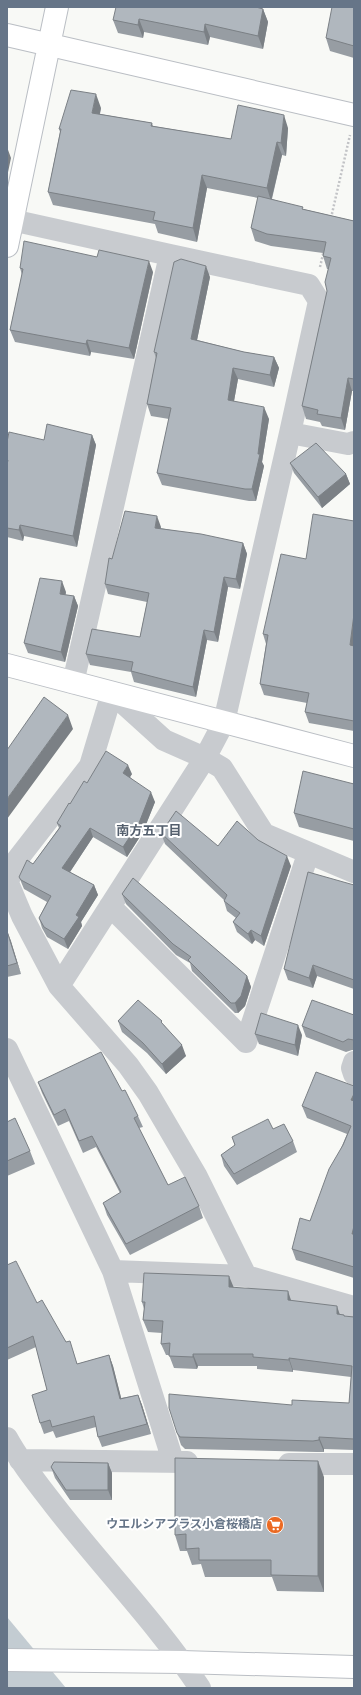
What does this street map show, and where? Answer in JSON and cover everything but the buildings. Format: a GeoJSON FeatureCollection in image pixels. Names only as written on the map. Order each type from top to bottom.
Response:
{"type":"FeatureCollection","features":[{"type":"Feature","properties":{"kind":"street"},"geometry":{"type":"LineString","coordinates":[[7,246],[10,219],[50,45],[56,7]]}},
{"type":"Feature","properties":{"kind":"street"},"geometry":{"type":"LineString","coordinates":[[7,35],[352,124]]}},
{"type":"Feature","properties":{"kind":"street"},"geometry":{"type":"LineString","coordinates":[[10,219],[170,256],[309,284],[319,301],[224,722],[205,758],[59,986]]}},
{"type":"Feature","properties":{"kind":"street"},"geometry":{"type":"LineString","coordinates":[[72,683],[170,256]]}},
{"type":"Feature","properties":{"kind":"street"},"geometry":{"type":"LineString","coordinates":[[290,433],[352,446]]}},
{"type":"Feature","properties":{"kind":"street"},"geometry":{"type":"LineString","coordinates":[[7,665],[354,756]]}},
{"type":"Feature","properties":{"kind":"street"},"geometry":{"type":"LineString","coordinates":[[112,693],[164,740],[205,758],[222,768],[264,834],[308,854],[354,872]]}},
{"type":"Feature","properties":{"kind":"street"},"geometry":{"type":"LineString","coordinates":[[112,693],[90,766],[13,865],[8,883],[14,919],[59,986],[128,1065],[148,1092],[196,1175],[246,1276]]}},
{"type":"Feature","properties":{"kind":"street"},"geometry":{"type":"LineString","coordinates":[[110,906],[246,1042],[308,854]]}},
{"type":"Feature","properties":{"kind":"street"},"geometry":{"type":"LineString","coordinates":[[7,1049],[113,1271],[173,1461]]}},
{"type":"Feature","properties":{"kind":"street"},"geometry":{"type":"LineString","coordinates":[[354,1062],[352,1068],[354,1074]]}},
{"type":"Feature","properties":{"kind":"street"},"geometry":{"type":"LineString","coordinates":[[113,1271],[246,1276],[354,1307]]}},
{"type":"Feature","properties":{"kind":"street"},"geometry":{"type":"LineString","coordinates":[[7,1438],[20,1460],[82,1542],[169,1643],[200,1688]]}},
{"type":"Feature","properties":{"kind":"street"},"geometry":{"type":"LineString","coordinates":[[20,1460],[203,1462]]}},
{"type":"Feature","properties":{"kind":"street"},"geometry":{"type":"LineString","coordinates":[[272,1464],[354,1464]]}},
{"type":"Feature","properties":{"kind":"street"},"geometry":{"type":"LineString","coordinates":[[7,1660],[182,1662],[354,1667]]}},
{"type":"Feature","properties":{"kind":"path"},"geometry":{"type":"LineString","coordinates":[[330,225],[352,124]]}},
{"type":"Feature","properties":{"kind":"path"},"geometry":{"type":"LineString","coordinates":[[314,294],[324,248]]}},
{"type":"Feature","properties":{"kind":"shaded area"},"geometry":{"type":"Polygon","coordinates":[[[7,1617],[66,1688],[7,1688],[7,1617]]]}},
{"type":"Feature","properties":{"kind":"place","name":"ウエルシアプラス小倉桜橋店"},"geometry":{"type":"Point","coordinates":[275,1525]}},
{"type":"Feature","properties":{"kind":"district","name":"南方五丁目"},"geometry":{"type":"Point","coordinates":[149,832]}}]}
